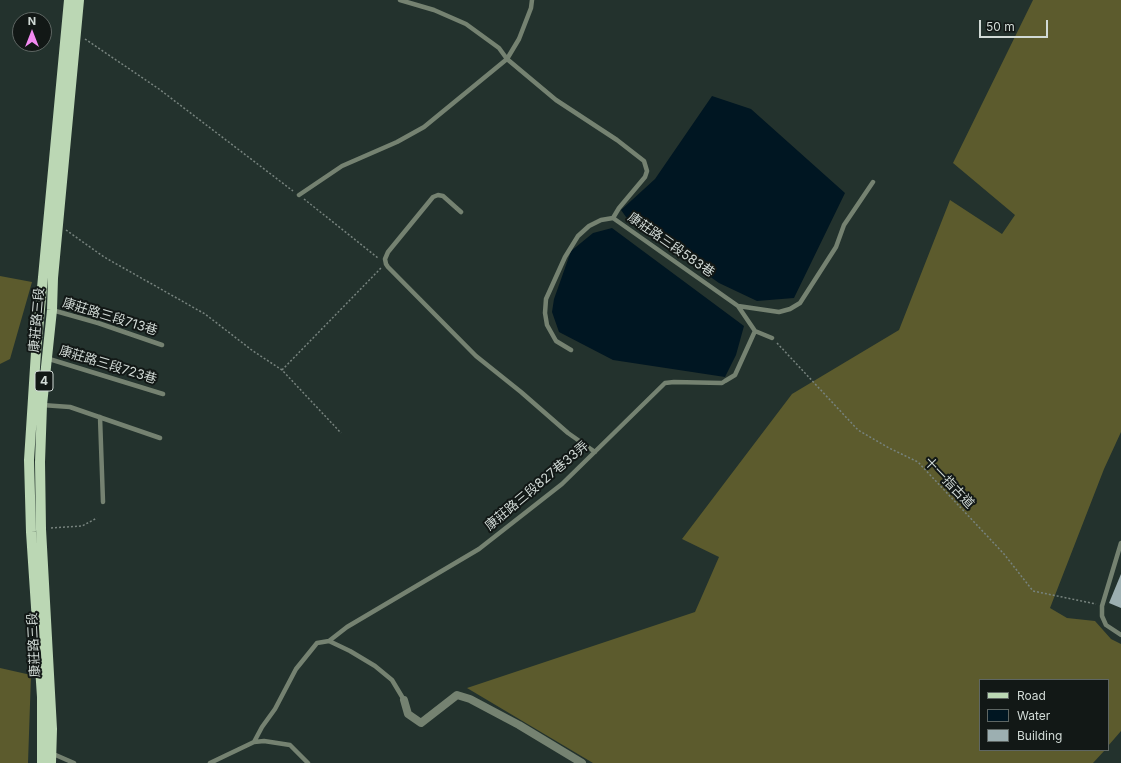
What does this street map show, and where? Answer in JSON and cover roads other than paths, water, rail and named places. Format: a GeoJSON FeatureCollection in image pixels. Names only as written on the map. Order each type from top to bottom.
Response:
{"type":"FeatureCollection","features":[{"type":"Feature","properties":{"kind":"main road","name":"康莊路三段"},"geometry":{"type":"LineString","coordinates":[[51,758],[52,729],[41,529],[37,405],[69,0]]}},
{"type":"Feature","properties":{"kind":"main road","name":"康莊路三段"},"geometry":{"type":"LineString","coordinates":[[42,763],[42,698],[31,525],[29,460],[46,358],[52,310],[53,278],[79,0]]}},
{"type":"Feature","properties":{"kind":"street"},"geometry":{"type":"LineString","coordinates":[[404,700],[408,714],[421,723],[457,696],[470,699],[518,725],[582,763]]}},
{"type":"Feature","properties":{"kind":"lane"},"geometry":{"type":"LineString","coordinates":[[400,0],[434,10],[466,24],[499,48],[507,59]]}},
{"type":"Feature","properties":{"kind":"lane"},"geometry":{"type":"LineString","coordinates":[[299,195],[342,166],[397,142],[424,128],[507,59],[519,39],[531,8],[532,0]]}},
{"type":"Feature","properties":{"kind":"lane","name":"康莊路三段583巷"},"geometry":{"type":"LineString","coordinates":[[507,59],[556,100],[617,140],[644,162],[647,171],[644,177],[619,208],[613,218],[738,306],[779,312],[790,309],[800,303],[836,247],[844,225],[872,182]]}},
{"type":"Feature","properties":{"kind":"lane"},"geometry":{"type":"LineString","coordinates":[[461,212],[443,196],[438,195],[434,197],[388,252],[385,259],[386,264],[476,356],[568,433],[595,452]]}},
{"type":"Feature","properties":{"kind":"lane"},"geometry":{"type":"LineString","coordinates":[[571,350],[556,340],[547,325],[545,313],[546,299],[564,257],[578,236],[589,226],[601,220],[613,218]]}},
{"type":"Feature","properties":{"kind":"lane"},"geometry":{"type":"LineString","coordinates":[[738,306],[755,331],[772,338]]}},
{"type":"Feature","properties":{"kind":"lane","name":"康莊路三段713巷"},"geometry":{"type":"LineString","coordinates":[[52,310],[98,323],[162,345]]}},
{"type":"Feature","properties":{"kind":"lane","name":"康莊路三段827巷33弄"},"geometry":{"type":"LineString","coordinates":[[254,742],[262,727],[275,709],[296,669],[317,643],[329,641],[347,627],[479,549],[562,484],[665,383],[722,383],[735,374],[755,331]]}},
{"type":"Feature","properties":{"kind":"lane","name":"康莊路三段723巷"},"geometry":{"type":"LineString","coordinates":[[46,358],[163,394]]}},
{"type":"Feature","properties":{"kind":"lane"},"geometry":{"type":"LineString","coordinates":[[37,405],[70,407],[160,438]]}},
{"type":"Feature","properties":{"kind":"lane"},"geometry":{"type":"LineString","coordinates":[[100,417],[103,502]]}},
{"type":"Feature","properties":{"kind":"lane"},"geometry":{"type":"LineString","coordinates":[[1121,543],[1102,606],[1102,616],[1106,624],[1121,635]]}},
{"type":"Feature","properties":{"kind":"lane"},"geometry":{"type":"LineString","coordinates":[[329,641],[350,651],[375,666],[392,680],[404,700]]}},
{"type":"Feature","properties":{"kind":"lane"},"geometry":{"type":"LineString","coordinates":[[210,763],[254,742],[264,741],[290,744],[308,763]]}},
{"type":"Feature","properties":{"kind":"lane"},"geometry":{"type":"LineString","coordinates":[[51,758],[74,763]]}},
{"type":"Feature","properties":{"kind":"water"},"geometry":{"type":"Polygon","coordinates":[[[712,96],[751,109],[845,193],[794,298],[757,301],[719,283],[626,217],[621,210],[655,179],[712,96]]]}},
{"type":"Feature","properties":{"kind":"water"},"geometry":{"type":"Polygon","coordinates":[[[612,228],[744,326],[736,355],[725,377],[613,360],[559,332],[552,312],[554,299],[571,251],[593,233],[612,228]]]}}]}
